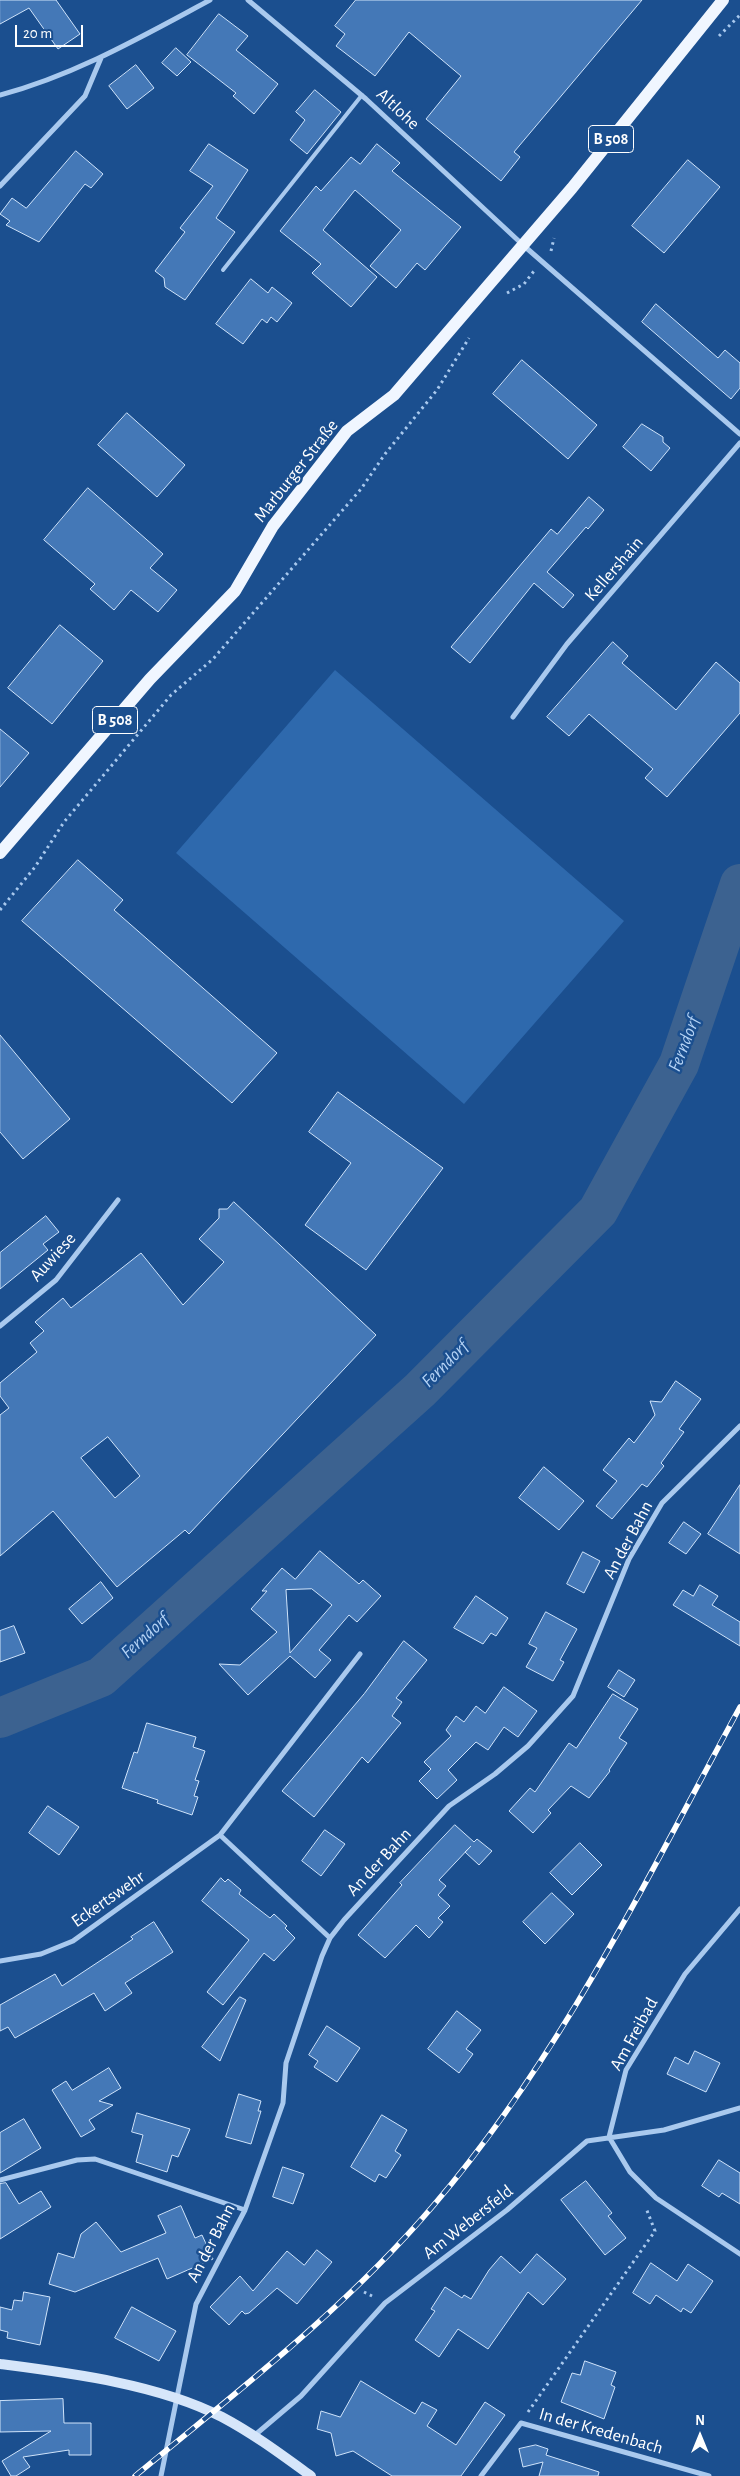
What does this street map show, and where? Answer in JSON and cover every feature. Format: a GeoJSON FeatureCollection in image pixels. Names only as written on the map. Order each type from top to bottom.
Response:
{"type":"FeatureCollection","features":[{"type":"Feature","properties":{"kind":"main road","name":"Marburger Straße"},"geometry":{"type":"LineString","coordinates":[[0,853],[150,679],[235,591],[273,526],[347,431],[394,395],[572,188],[722,0]]}},
{"type":"Feature","properties":{"kind":"main road"},"geometry":{"type":"LineString","coordinates":[[0,2364],[72,2373],[121,2384],[177,2400],[220,2416],[255,2435],[311,2476]]}},
{"type":"Feature","properties":{"kind":"street"},"geometry":{"type":"LineString","coordinates":[[0,95],[38,85],[101,58],[210,0]]}},
{"type":"Feature","properties":{"kind":"street","name":"Altlohe"},"geometry":{"type":"LineString","coordinates":[[248,0],[362,95],[523,245]]}},
{"type":"Feature","properties":{"kind":"street"},"geometry":{"type":"LineString","coordinates":[[0,186],[85,96],[101,58]]}},
{"type":"Feature","properties":{"kind":"street"},"geometry":{"type":"LineString","coordinates":[[523,245],[740,434]]}},
{"type":"Feature","properties":{"kind":"street","name":"Kellershain"},"geometry":{"type":"LineString","coordinates":[[513,717],[567,644],[740,443]]}},
{"type":"Feature","properties":{"kind":"street","name":"Auwiese"},"geometry":{"type":"LineString","coordinates":[[0,1326],[56,1280],[118,1200]]}},
{"type":"Feature","properties":{"kind":"street","name":"An der Bahn"},"geometry":{"type":"LineString","coordinates":[[160,2476],[196,2304],[245,2210],[284,2103],[286,2064],[330,1938],[344,1920],[449,1806],[495,1774],[528,1746],[573,1696],[629,1559],[662,1503],[740,1426]]}},
{"type":"Feature","properties":{"kind":"street","name":"Eckertswehr"},"geometry":{"type":"LineString","coordinates":[[0,1961],[41,1954],[72,1941],[220,1835],[360,1654]]}},
{"type":"Feature","properties":{"kind":"street"},"geometry":{"type":"LineString","coordinates":[[220,1835],[330,1938]]}},
{"type":"Feature","properties":{"kind":"street","name":"Am Freibad"},"geometry":{"type":"LineString","coordinates":[[609,2137],[626,2070],[685,1974],[740,1909]]}},
{"type":"Feature","properties":{"kind":"street","name":"Am Webersfeld"},"geometry":{"type":"LineString","coordinates":[[255,2435],[301,2396],[386,2303],[507,2210],[587,2141],[664,2130],[740,2108]]}},
{"type":"Feature","properties":{"kind":"street"},"geometry":{"type":"LineString","coordinates":[[609,2137],[630,2172],[644,2186],[667,2206],[740,2254]]}},
{"type":"Feature","properties":{"kind":"street"},"geometry":{"type":"LineString","coordinates":[[0,2180],[77,2160],[95,2160],[245,2210]]}},
{"type":"Feature","properties":{"kind":"street","name":"In der Kredenbach"},"geometry":{"type":"LineString","coordinates":[[481,2476],[520,2423],[709,2476]]}},
{"type":"Feature","properties":{"kind":"lane"},"geometry":{"type":"LineString","coordinates":[[223,270],[362,95]]}},
{"type":"Feature","properties":{"kind":"path"},"geometry":{"type":"LineString","coordinates":[[505,294],[524,284],[542,262]]}},
{"type":"Feature","properties":{"kind":"path"},"geometry":{"type":"LineString","coordinates":[[0,910],[36,867],[64,822],[139,733],[172,695],[213,659],[365,484],[385,454],[437,390],[471,334]]}},
{"type":"Feature","properties":{"kind":"path"},"geometry":{"type":"LineString","coordinates":[[520,2423],[655,2231],[644,2204],[644,2186]]}},
{"type":"Feature","properties":{"kind":"shaded area"},"geometry":{"type":"Polygon","coordinates":[[[335,670],[624,921],[464,1104],[176,853],[335,670]]]}},
{"type":"Feature","properties":{"kind":"building"},"geometry":{"type":"Polygon","coordinates":[[[0,0],[56,0],[80,34],[58,49],[29,8],[0,24],[0,0]]]}},
{"type":"Feature","properties":{"kind":"building"},"geometry":{"type":"Polygon","coordinates":[[[356,0],[642,0],[514,152],[520,157],[501,181],[426,119],[461,76],[409,32],[375,76],[336,46],[345,34],[335,26],[356,0]]]}},
{"type":"Feature","properties":{"kind":"building"},"geometry":{"type":"Polygon","coordinates":[[[219,14],[248,36],[236,50],[278,84],[254,114],[233,96],[236,93],[187,55],[219,14]]]}},
{"type":"Feature","properties":{"kind":"building"},"geometry":{"type":"Polygon","coordinates":[[[176,48],[191,62],[177,76],[162,63],[176,48]]]}},
{"type":"Feature","properties":{"kind":"building"},"geometry":{"type":"Polygon","coordinates":[[[136,65],[154,88],[127,109],[109,86],[136,65]]]}},
{"type":"Feature","properties":{"kind":"building"},"geometry":{"type":"Polygon","coordinates":[[[315,90],[341,112],[307,154],[290,140],[305,120],[296,112],[315,90]]]}},
{"type":"Feature","properties":{"kind":"building"},"geometry":{"type":"Polygon","coordinates":[[[209,144],[248,170],[216,218],[235,232],[185,300],[165,287],[164,278],[155,271],[185,232],[180,228],[213,186],[190,171],[209,144]]]}},
{"type":"Feature","properties":{"kind":"building"},"geometry":{"type":"Polygon","coordinates":[[[377,144],[400,163],[392,171],[461,227],[425,270],[417,263],[396,288],[370,266],[401,230],[355,190],[323,230],[377,277],[351,307],[312,273],[321,264],[280,231],[316,186],[321,191],[351,157],[360,164],[377,144]]]}},
{"type":"Feature","properties":{"kind":"building"},"geometry":{"type":"Polygon","coordinates":[[[76,151],[103,174],[91,188],[85,184],[39,242],[6,225],[10,221],[0,214],[12,198],[26,208],[76,151]]]}},
{"type":"Feature","properties":{"kind":"building"},"geometry":{"type":"Polygon","coordinates":[[[688,160],[720,187],[664,253],[632,226],[688,160]]]}},
{"type":"Feature","properties":{"kind":"building"},"geometry":{"type":"Polygon","coordinates":[[[251,279],[268,293],[272,287],[292,303],[277,322],[271,317],[267,323],[262,319],[243,344],[216,324],[251,279]]]}},
{"type":"Feature","properties":{"kind":"building"},"geometry":{"type":"Polygon","coordinates":[[[656,304],[718,358],[725,350],[740,363],[740,388],[731,399],[642,322],[656,304]]]}},
{"type":"Feature","properties":{"kind":"building"},"geometry":{"type":"Polygon","coordinates":[[[522,360],[597,425],[568,459],[493,394],[522,360]]]}},
{"type":"Feature","properties":{"kind":"building"},"geometry":{"type":"Polygon","coordinates":[[[127,413],[185,465],[157,497],[98,445],[127,413]]]}},
{"type":"Feature","properties":{"kind":"building"},"geometry":{"type":"Polygon","coordinates":[[[642,424],[663,437],[663,442],[670,448],[651,471],[623,447],[642,424]]]}},
{"type":"Feature","properties":{"kind":"building"},"geometry":{"type":"Polygon","coordinates":[[[88,488],[163,554],[150,568],[177,590],[158,612],[131,590],[114,610],[90,589],[95,584],[44,540],[88,488]]]}},
{"type":"Feature","properties":{"kind":"building"},"geometry":{"type":"Polygon","coordinates":[[[589,497],[604,510],[588,529],[586,527],[547,572],[574,595],[563,608],[534,583],[470,663],[451,647],[551,529],[557,534],[589,497]]]}},
{"type":"Feature","properties":{"kind":"building"},"geometry":{"type":"Polygon","coordinates":[[[60,625],[103,661],[52,724],[8,688],[60,625]]]}},
{"type":"Feature","properties":{"kind":"building"},"geometry":{"type":"Polygon","coordinates":[[[613,642],[628,656],[622,663],[676,710],[716,662],[740,683],[740,713],[667,797],[645,778],[653,769],[589,714],[569,736],[547,717],[613,642]]]}},
{"type":"Feature","properties":{"kind":"building"},"geometry":{"type":"Polygon","coordinates":[[[0,729],[29,753],[0,787],[0,729]]]}},
{"type":"Feature","properties":{"kind":"building"},"geometry":{"type":"Polygon","coordinates":[[[78,860],[123,900],[114,910],[277,1053],[232,1103],[22,921],[78,860]]]}},
{"type":"Feature","properties":{"kind":"building"},"geometry":{"type":"Polygon","coordinates":[[[0,1035],[70,1119],[23,1159],[0,1132],[0,1035]]]}},
{"type":"Feature","properties":{"kind":"building"},"geometry":{"type":"Polygon","coordinates":[[[338,1092],[443,1168],[366,1270],[305,1225],[351,1163],[309,1132],[338,1092]]]}},
{"type":"Feature","properties":{"kind":"building"},"geometry":{"type":"Polygon","coordinates":[[[234,1202],[376,1335],[189,1534],[185,1530],[117,1587],[53,1511],[0,1556],[0,1415],[9,1408],[0,1396],[0,1383],[37,1352],[30,1343],[44,1331],[35,1322],[63,1298],[71,1308],[141,1253],[183,1305],[224,1262],[199,1239],[219,1218],[219,1209],[227,1209],[234,1202]],[[108,1437],[81,1458],[115,1498],[140,1476],[108,1437]]]}},
{"type":"Feature","properties":{"kind":"building"},"geometry":{"type":"Polygon","coordinates":[[[46,1216],[59,1232],[43,1244],[48,1250],[0,1289],[0,1253],[46,1216]]]}},
{"type":"Feature","properties":{"kind":"building"},"geometry":{"type":"Polygon","coordinates":[[[676,1381],[701,1399],[679,1429],[684,1432],[661,1463],[664,1466],[647,1487],[642,1484],[612,1519],[596,1506],[617,1481],[603,1470],[629,1438],[634,1443],[655,1415],[650,1401],[661,1402],[676,1381]]]}},
{"type":"Feature","properties":{"kind":"building"},"geometry":{"type":"Polygon","coordinates":[[[544,1467],[584,1501],[559,1530],[519,1498],[544,1467]]]}},
{"type":"Feature","properties":{"kind":"building"},"geometry":{"type":"Polygon","coordinates":[[[740,1485],[740,1554],[708,1534],[740,1485]]]}},
{"type":"Feature","properties":{"kind":"building"},"geometry":{"type":"Polygon","coordinates":[[[684,1522],[701,1534],[686,1554],[669,1543],[684,1522]]]}},
{"type":"Feature","properties":{"kind":"building"},"geometry":{"type":"Polygon","coordinates":[[[320,1551],[359,1584],[363,1580],[381,1596],[357,1622],[349,1615],[319,1650],[331,1660],[315,1678],[290,1656],[248,1695],[219,1664],[240,1665],[277,1632],[251,1609],[267,1591],[262,1591],[282,1568],[295,1579],[320,1551]],[[312,1589],[286,1590],[290,1653],[332,1605],[312,1589]]]}},
{"type":"Feature","properties":{"kind":"building"},"geometry":{"type":"Polygon","coordinates":[[[583,1552],[600,1561],[584,1593],[567,1584],[583,1552]]]}},
{"type":"Feature","properties":{"kind":"building"},"geometry":{"type":"Polygon","coordinates":[[[101,1582],[113,1598],[82,1624],[69,1609],[101,1582]]]}},
{"type":"Feature","properties":{"kind":"building"},"geometry":{"type":"Polygon","coordinates":[[[700,1585],[718,1596],[712,1605],[740,1622],[740,1646],[673,1605],[683,1590],[693,1596],[700,1585]]]}},
{"type":"Feature","properties":{"kind":"building"},"geometry":{"type":"Polygon","coordinates":[[[476,1596],[508,1618],[496,1636],[491,1633],[483,1644],[454,1628],[476,1596]]]}},
{"type":"Feature","properties":{"kind":"building"},"geometry":{"type":"Polygon","coordinates":[[[546,1612],[577,1629],[560,1660],[564,1662],[553,1681],[526,1667],[537,1648],[529,1644],[546,1612]]]}},
{"type":"Feature","properties":{"kind":"building"},"geometry":{"type":"Polygon","coordinates":[[[14,1626],[25,1653],[0,1662],[0,1631],[14,1626]]]}},
{"type":"Feature","properties":{"kind":"building"},"geometry":{"type":"Polygon","coordinates":[[[404,1641],[427,1660],[396,1698],[402,1702],[392,1716],[401,1723],[368,1763],[362,1757],[314,1817],[282,1791],[364,1694],[404,1641]]]}},
{"type":"Feature","properties":{"kind":"building"},"geometry":{"type":"Polygon","coordinates":[[[619,1670],[635,1680],[624,1697],[608,1687],[619,1670]]]}},
{"type":"Feature","properties":{"kind":"building"},"geometry":{"type":"Polygon","coordinates":[[[504,1687],[537,1711],[518,1737],[504,1727],[488,1750],[476,1742],[448,1770],[457,1780],[437,1799],[419,1781],[431,1769],[424,1762],[451,1736],[446,1730],[456,1716],[464,1722],[476,1706],[485,1713],[504,1687]]]}},
{"type":"Feature","properties":{"kind":"building"},"geometry":{"type":"Polygon","coordinates":[[[613,1694],[638,1709],[619,1738],[627,1743],[610,1771],[589,1798],[571,1786],[548,1810],[551,1813],[533,1833],[509,1811],[530,1788],[535,1792],[569,1743],[576,1748],[613,1694]]]}},
{"type":"Feature","properties":{"kind":"building"},"geometry":{"type":"Polygon","coordinates":[[[147,1723],[196,1737],[193,1747],[205,1751],[195,1780],[199,1781],[194,1796],[198,1797],[192,1815],[157,1803],[158,1800],[122,1788],[134,1752],[137,1753],[147,1723]]]}},
{"type":"Feature","properties":{"kind":"building"},"geometry":{"type":"Polygon","coordinates":[[[48,1806],[79,1827],[59,1855],[29,1833],[48,1806]]]}},
{"type":"Feature","properties":{"kind":"building"},"geometry":{"type":"Polygon","coordinates":[[[455,1825],[474,1842],[477,1839],[492,1851],[479,1865],[465,1852],[439,1880],[446,1886],[438,1895],[450,1906],[438,1918],[443,1922],[429,1938],[416,1925],[385,1958],[358,1935],[402,1885],[400,1883],[455,1825]]]}},
{"type":"Feature","properties":{"kind":"building"},"geometry":{"type":"Polygon","coordinates":[[[325,1830],[345,1844],[321,1876],[302,1861],[325,1830]]]}},
{"type":"Feature","properties":{"kind":"building"},"geometry":{"type":"Polygon","coordinates":[[[580,1843],[602,1865],[572,1895],[550,1873],[580,1843]]]}},
{"type":"Feature","properties":{"kind":"building"},"geometry":{"type":"Polygon","coordinates":[[[221,1878],[225,1882],[228,1879],[241,1890],[239,1894],[270,1918],[274,1914],[287,1926],[285,1928],[295,1938],[274,1961],[264,1953],[223,2005],[207,1992],[249,1940],[202,1901],[221,1878]]]}},
{"type":"Feature","properties":{"kind":"building"},"geometry":{"type":"Polygon","coordinates":[[[552,1893],[574,1914],[545,1944],[523,1922],[552,1893]]]}},
{"type":"Feature","properties":{"kind":"building"},"geometry":{"type":"Polygon","coordinates":[[[154,1922],[173,1952],[125,1983],[132,1993],[105,2011],[94,1993],[15,2038],[8,2027],[0,2031],[0,2005],[55,1974],[62,1986],[133,1939],[131,1937],[154,1922]]]}},
{"type":"Feature","properties":{"kind":"building"},"geometry":{"type":"Polygon","coordinates":[[[240,1997],[246,2000],[220,2061],[202,2047],[240,1997]]]}},
{"type":"Feature","properties":{"kind":"building"},"geometry":{"type":"Polygon","coordinates":[[[457,2011],[481,2030],[466,2049],[473,2054],[459,2073],[428,2049],[457,2011]]]}},
{"type":"Feature","properties":{"kind":"building"},"geometry":{"type":"Polygon","coordinates":[[[327,2026],[360,2048],[337,2082],[314,2067],[318,2061],[309,2055],[327,2026]]]}},
{"type":"Feature","properties":{"kind":"building"},"geometry":{"type":"Polygon","coordinates":[[[695,2051],[720,2063],[706,2092],[667,2074],[675,2057],[688,2064],[695,2051]]]}},
{"type":"Feature","properties":{"kind":"building"},"geometry":{"type":"Polygon","coordinates":[[[109,2068],[121,2088],[99,2101],[113,2105],[89,2120],[95,2129],[81,2137],[52,2090],[66,2081],[72,2090],[109,2068]]]}},
{"type":"Feature","properties":{"kind":"building"},"geometry":{"type":"Polygon","coordinates":[[[239,2094],[261,2101],[258,2111],[261,2111],[251,2144],[226,2137],[239,2094]]]}},
{"type":"Feature","properties":{"kind":"building"},"geometry":{"type":"Polygon","coordinates":[[[137,2113],[190,2129],[178,2157],[172,2155],[167,2172],[136,2162],[143,2135],[132,2132],[137,2113]]]}},
{"type":"Feature","properties":{"kind":"building"},"geometry":{"type":"Polygon","coordinates":[[[382,2115],[407,2130],[395,2151],[401,2155],[386,2178],[379,2174],[375,2182],[351,2167],[382,2115]]]}},
{"type":"Feature","properties":{"kind":"building"},"geometry":{"type":"Polygon","coordinates":[[[24,2119],[41,2148],[0,2173],[0,2133],[24,2119]]]}},
{"type":"Feature","properties":{"kind":"building"},"geometry":{"type":"Polygon","coordinates":[[[719,2160],[740,2173],[740,2204],[722,2193],[719,2197],[702,2186],[719,2160]]]}},
{"type":"Feature","properties":{"kind":"building"},"geometry":{"type":"Polygon","coordinates":[[[283,2167],[304,2174],[293,2204],[273,2197],[283,2167]]]}},
{"type":"Feature","properties":{"kind":"building"},"geometry":{"type":"Polygon","coordinates":[[[586,2181],[612,2213],[608,2216],[626,2238],[605,2255],[561,2200],[586,2181]]]}},
{"type":"Feature","properties":{"kind":"building"},"geometry":{"type":"Polygon","coordinates":[[[6,2183],[19,2204],[41,2191],[51,2207],[0,2239],[0,2184],[6,2183]]]}},
{"type":"Feature","properties":{"kind":"building"},"geometry":{"type":"Polygon","coordinates":[[[181,2206],[195,2238],[202,2235],[213,2259],[167,2279],[158,2258],[75,2292],[49,2284],[58,2253],[74,2258],[81,2234],[96,2222],[121,2252],[166,2233],[158,2216],[181,2206]]]}},
{"type":"Feature","properties":{"kind":"building"},"geometry":{"type":"Polygon","coordinates":[[[317,2250],[332,2262],[297,2304],[277,2288],[249,2313],[245,2314],[242,2311],[229,2325],[210,2307],[240,2276],[253,2291],[287,2251],[304,2265],[317,2250]]]}},
{"type":"Feature","properties":{"kind":"building"},"geometry":{"type":"Polygon","coordinates":[[[537,2254],[566,2279],[543,2305],[528,2292],[488,2349],[458,2329],[439,2357],[415,2340],[435,2311],[431,2309],[445,2287],[462,2298],[464,2295],[471,2299],[489,2270],[501,2256],[520,2273],[537,2254]]]}},
{"type":"Feature","properties":{"kind":"building"},"geometry":{"type":"Polygon","coordinates":[[[651,2263],[677,2281],[688,2264],[713,2281],[691,2313],[683,2308],[681,2312],[656,2295],[650,2304],[633,2293],[651,2263]]]}},
{"type":"Feature","properties":{"kind":"building"},"geometry":{"type":"Polygon","coordinates":[[[24,2292],[50,2297],[40,2345],[7,2338],[8,2332],[0,2330],[0,2307],[12,2310],[14,2300],[22,2301],[24,2292]]]}},
{"type":"Feature","properties":{"kind":"building"},"geometry":{"type":"Polygon","coordinates":[[[132,2307],[176,2331],[159,2361],[115,2338],[132,2307]]]}},
{"type":"Feature","properties":{"kind":"building"},"geometry":{"type":"Polygon","coordinates":[[[585,2361],[616,2372],[611,2385],[615,2387],[604,2419],[561,2402],[572,2373],[580,2375],[585,2361]]]}},
{"type":"Feature","properties":{"kind":"building"},"geometry":{"type":"Polygon","coordinates":[[[361,2381],[415,2414],[422,2402],[437,2410],[427,2426],[456,2445],[485,2402],[505,2415],[461,2476],[392,2476],[353,2451],[336,2456],[331,2433],[317,2429],[321,2411],[340,2417],[361,2381]]]}},
{"type":"Feature","properties":{"kind":"building"},"geometry":{"type":"Polygon","coordinates":[[[63,2399],[64,2423],[91,2423],[91,2455],[69,2455],[69,2450],[23,2457],[30,2467],[16,2476],[11,2476],[2,2461],[51,2431],[0,2432],[0,2401],[63,2399]]]}},
{"type":"Feature","properties":{"kind":"building"},"geometry":{"type":"Polygon","coordinates":[[[536,2445],[548,2449],[546,2455],[599,2472],[598,2476],[539,2476],[543,2462],[523,2467],[519,2449],[536,2445]]]}},
{"type":"Feature","properties":{"kind":"waterway","name":"Ferndorf"},"geometry":{"type":"LineString","coordinates":[[0,1718],[101,1677],[420,1390],[598,1211],[679,1064],[740,884]]}},
{"type":"Feature","properties":{"kind":"railway"},"geometry":{"type":"LineString","coordinates":[[135,2476],[252,2380],[328,2314],[433,2206],[479,2149],[522,2089],[600,1965],[740,1707]]}}]}
